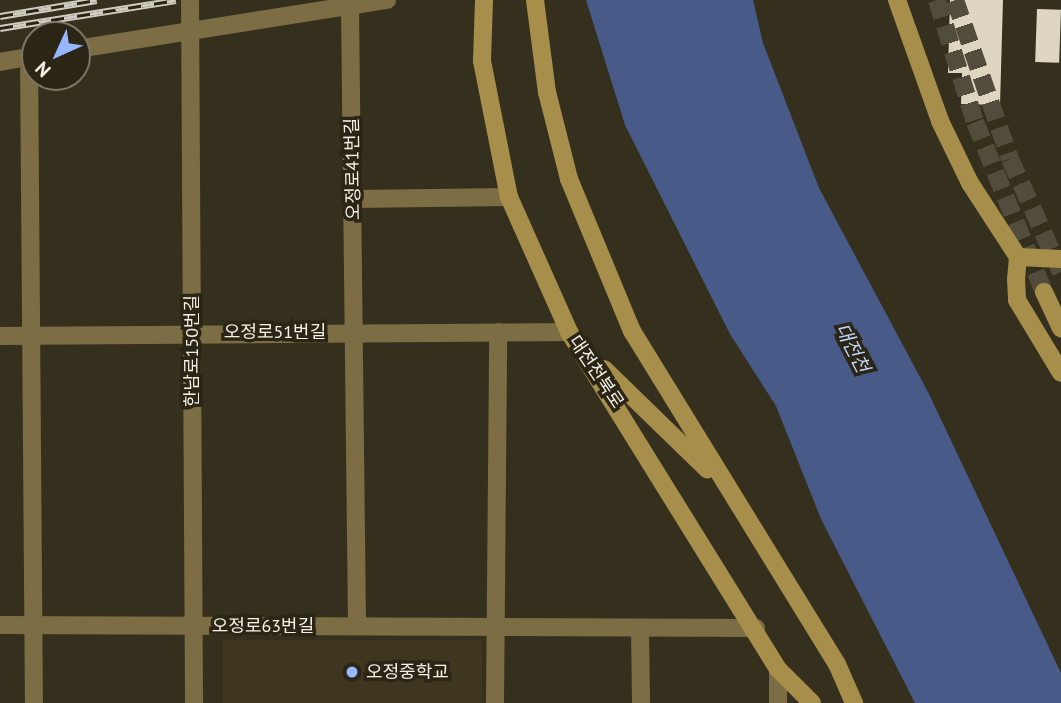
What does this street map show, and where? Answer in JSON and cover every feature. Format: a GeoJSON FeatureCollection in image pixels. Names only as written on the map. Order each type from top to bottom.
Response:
{"type":"FeatureCollection","features":[{"type":"Feature","properties":{"kind":"main road","name":"대전천북로"},"geometry":{"type":"LineString","coordinates":[[484,0],[482,61],[509,197],[569,332],[585,351],[756,628],[778,669],[812,703]]}},
{"type":"Feature","properties":{"kind":"main road"},"geometry":{"type":"LineString","coordinates":[[535,0],[547,92],[569,179],[632,331],[837,664],[854,703]]}},
{"type":"Feature","properties":{"kind":"main road"},"geometry":{"type":"LineString","coordinates":[[899,1],[940,121],[970,183],[1018,257],[1017,300],[1061,373]]}},
{"type":"Feature","properties":{"kind":"main road"},"geometry":{"type":"LineString","coordinates":[[1018,257],[1061,259]]}},
{"type":"Feature","properties":{"kind":"main road"},"geometry":{"type":"LineString","coordinates":[[1044,292],[1061,328]]}},
{"type":"Feature","properties":{"kind":"main road"},"geometry":{"type":"LineString","coordinates":[[585,351],[727,489]]}},
{"type":"Feature","properties":{"kind":"street","name":"한남로150번길"},"geometry":{"type":"LineString","coordinates":[[190,0],[194,703]]}},
{"type":"Feature","properties":{"kind":"street"},"geometry":{"type":"LineString","coordinates":[[91,47],[387,0]]}},
{"type":"Feature","properties":{"kind":"street","name":"오정로41번길"},"geometry":{"type":"LineString","coordinates":[[350,7],[354,199],[353,332]]}},
{"type":"Feature","properties":{"kind":"street"},"geometry":{"type":"LineString","coordinates":[[0,62],[21,58]]}},
{"type":"Feature","properties":{"kind":"street"},"geometry":{"type":"LineString","coordinates":[[32,91],[29,336],[34,703]]}},
{"type":"Feature","properties":{"kind":"street"},"geometry":{"type":"LineString","coordinates":[[354,199],[509,197]]}},
{"type":"Feature","properties":{"kind":"street"},"geometry":{"type":"LineString","coordinates":[[353,332],[357,626]]}},
{"type":"Feature","properties":{"kind":"street"},"geometry":{"type":"LineString","coordinates":[[495,703],[493,627],[498,332]]}},
{"type":"Feature","properties":{"kind":"street","name":"오정로51번길"},"geometry":{"type":"LineString","coordinates":[[0,336],[569,332]]}},
{"type":"Feature","properties":{"kind":"street","name":"오정로63번길"},"geometry":{"type":"LineString","coordinates":[[0,625],[756,628]]}},
{"type":"Feature","properties":{"kind":"street"},"geometry":{"type":"LineString","coordinates":[[640,628],[641,703]]}},
{"type":"Feature","properties":{"kind":"street"},"geometry":{"type":"LineString","coordinates":[[778,669],[778,703]]}},
{"type":"Feature","properties":{"kind":"shaded area","name":"오정중학교"},"geometry":{"type":"Polygon","coordinates":[[[223,640],[482,640],[482,703],[223,703],[223,640]]]}},
{"type":"Feature","properties":{"kind":"water","name":"대전천"},"geometry":{"type":"Polygon","coordinates":[[[586,0],[753,0],[763,43],[819,188],[929,394],[1061,673],[1061,703],[915,703],[821,519],[776,406],[730,334],[625,125],[586,0]]]}},
{"type":"Feature","properties":{"kind":"building"},"geometry":{"type":"Polygon","coordinates":[[[950,0],[1003,0],[1000,105],[961,104],[962,73],[948,73],[950,0]]]}},
{"type":"Feature","properties":{"kind":"building"},"geometry":{"type":"Polygon","coordinates":[[[1037,9],[1061,10],[1059,63],[1035,62],[1037,9]]]}},
{"type":"Feature","properties":{"kind":"tunnel"},"geometry":{"type":"LineString","coordinates":[[937,0],[975,122],[1044,292]]}},
{"type":"Feature","properties":{"kind":"tunnel"},"geometry":{"type":"LineString","coordinates":[[955,0],[1010,159],[1061,272]]}},
{"type":"Feature","properties":{"kind":"railway"},"geometry":{"type":"LineString","coordinates":[[0,16],[97,0]]}},
{"type":"Feature","properties":{"kind":"railway"},"geometry":{"type":"LineString","coordinates":[[0,28],[176,0]]}},
{"type":"Feature","properties":{"kind":"place","name":"오정중학교"},"geometry":{"type":"Point","coordinates":[352,672]}}]}
